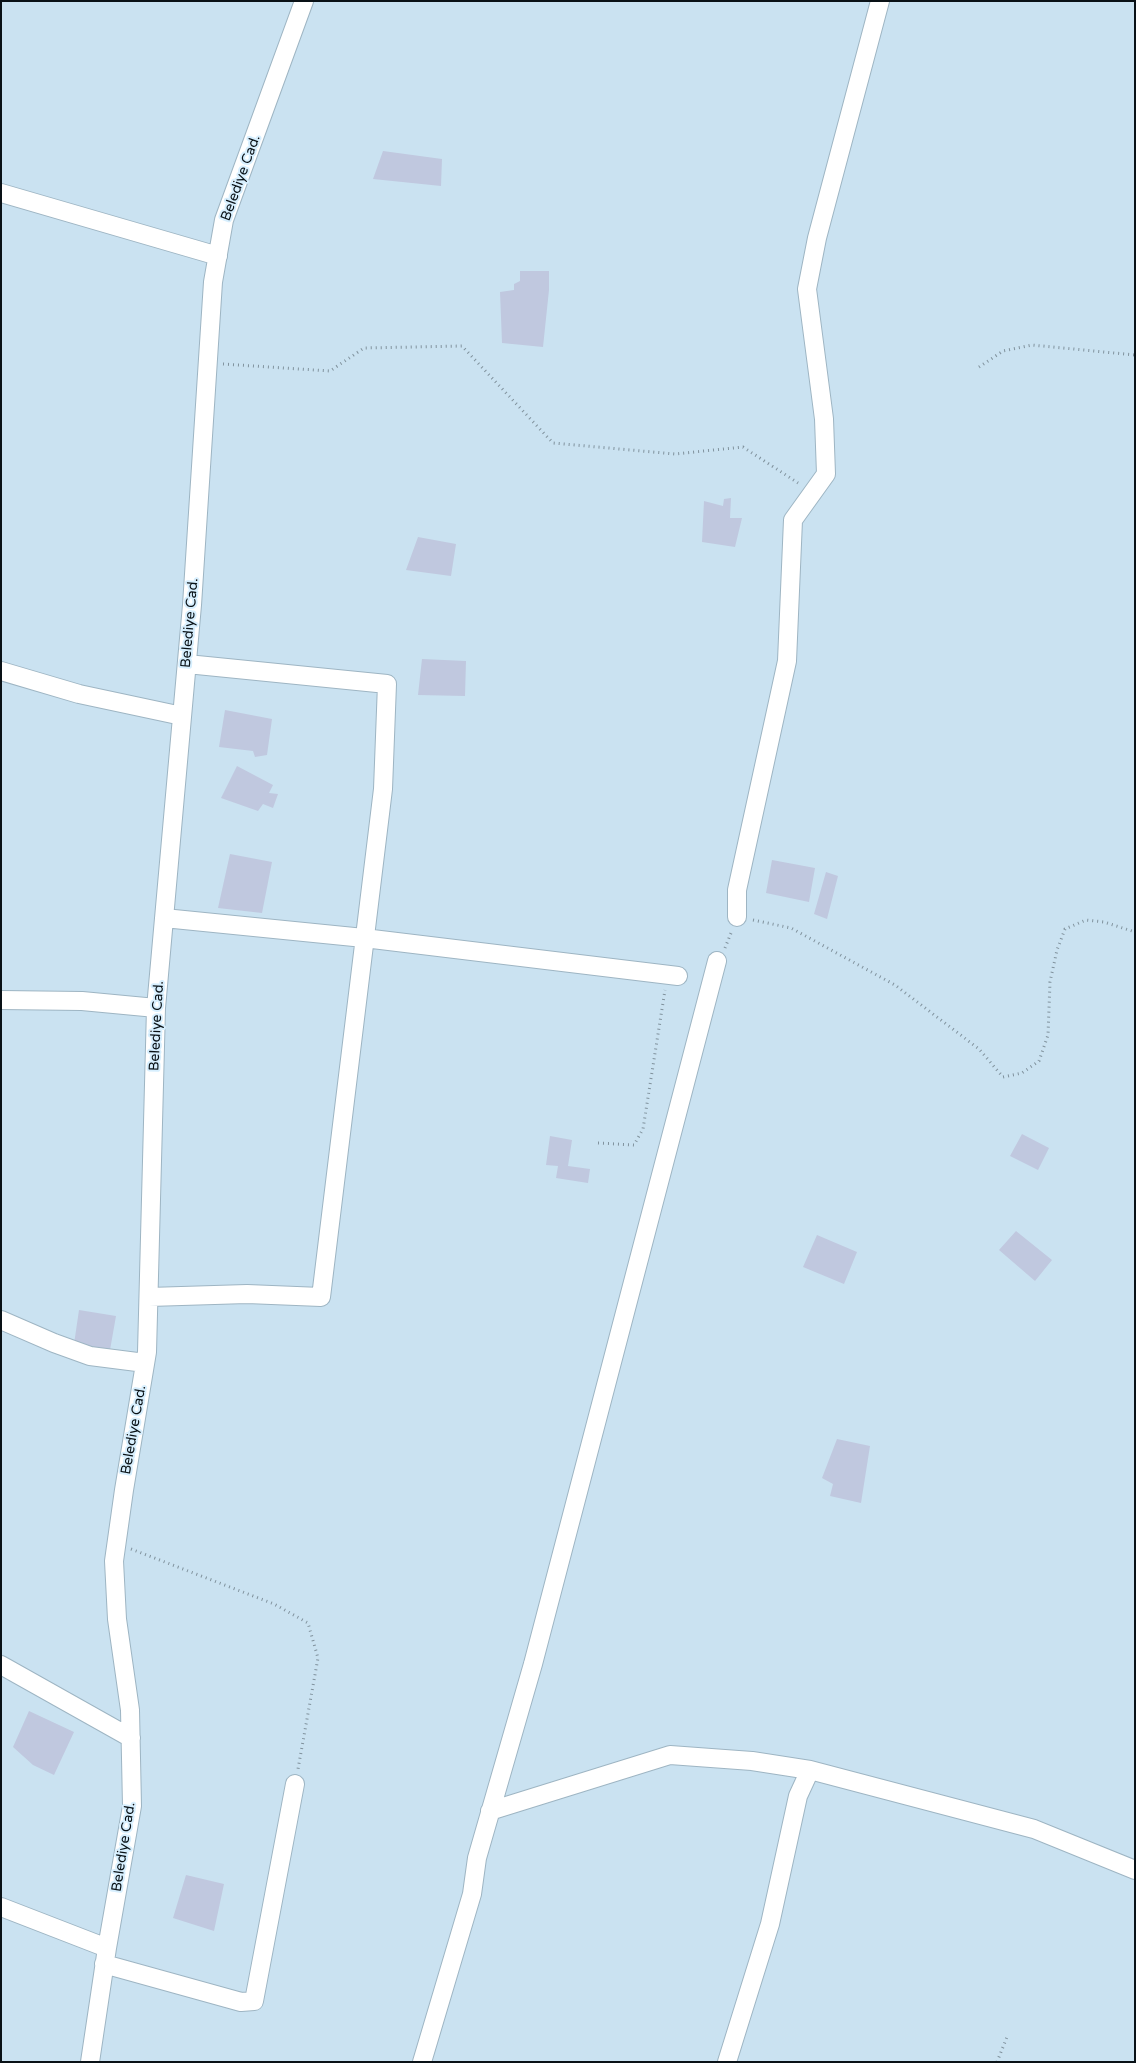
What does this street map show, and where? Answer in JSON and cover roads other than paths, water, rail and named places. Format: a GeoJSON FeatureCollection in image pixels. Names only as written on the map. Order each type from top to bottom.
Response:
{"type":"FeatureCollection","features":[{"type":"Feature","properties":{"kind":"street","name":"Belediye Cad."},"geometry":{"type":"LineString","coordinates":[[90,2062],[132,1806],[130,1710],[117,1619],[114,1561],[145,1363],[150,1297],[156,1008],[187,664],[213,282],[224,220],[304,1]]}},
{"type":"Feature","properties":{"kind":"street"},"geometry":{"type":"LineString","coordinates":[[737,917],[737,890],[787,661],[793,520],[826,474],[824,420],[807,289],[817,238],[880,1]]}},
{"type":"Feature","properties":{"kind":"street"},"geometry":{"type":"LineString","coordinates":[[1,193],[218,256]]}},
{"type":"Feature","properties":{"kind":"street"},"geometry":{"type":"LineString","coordinates":[[150,1297],[247,1294],[321,1296],[383,789],[387,684],[187,664]]}},
{"type":"Feature","properties":{"kind":"street"},"geometry":{"type":"LineString","coordinates":[[1,671],[79,694],[182,716]]}},
{"type":"Feature","properties":{"kind":"street"},"geometry":{"type":"LineString","coordinates":[[164,918],[364,938],[673,976]]}},
{"type":"Feature","properties":{"kind":"street"},"geometry":{"type":"LineString","coordinates":[[422,2062],[472,1894],[477,1858],[533,1664],[717,961]]}},
{"type":"Feature","properties":{"kind":"street"},"geometry":{"type":"LineString","coordinates":[[1,1000],[82,1001],[156,1008]]}},
{"type":"Feature","properties":{"kind":"street"},"geometry":{"type":"LineString","coordinates":[[1,1320],[90,1356],[145,1363]]}},
{"type":"Feature","properties":{"kind":"street"},"geometry":{"type":"LineString","coordinates":[[1,1665],[131,1738]]}},
{"type":"Feature","properties":{"kind":"street"},"geometry":{"type":"LineString","coordinates":[[490,1812],[670,1755],[752,1761],[810,1770],[1034,1829],[1135,1870]]}},
{"type":"Feature","properties":{"kind":"street"},"geometry":{"type":"LineString","coordinates":[[727,2062],[770,1924],[798,1796],[810,1770]]}},
{"type":"Feature","properties":{"kind":"street"},"geometry":{"type":"LineString","coordinates":[[1,1907],[106,1956],[241,2002],[254,2001],[295,1784]]}}]}
